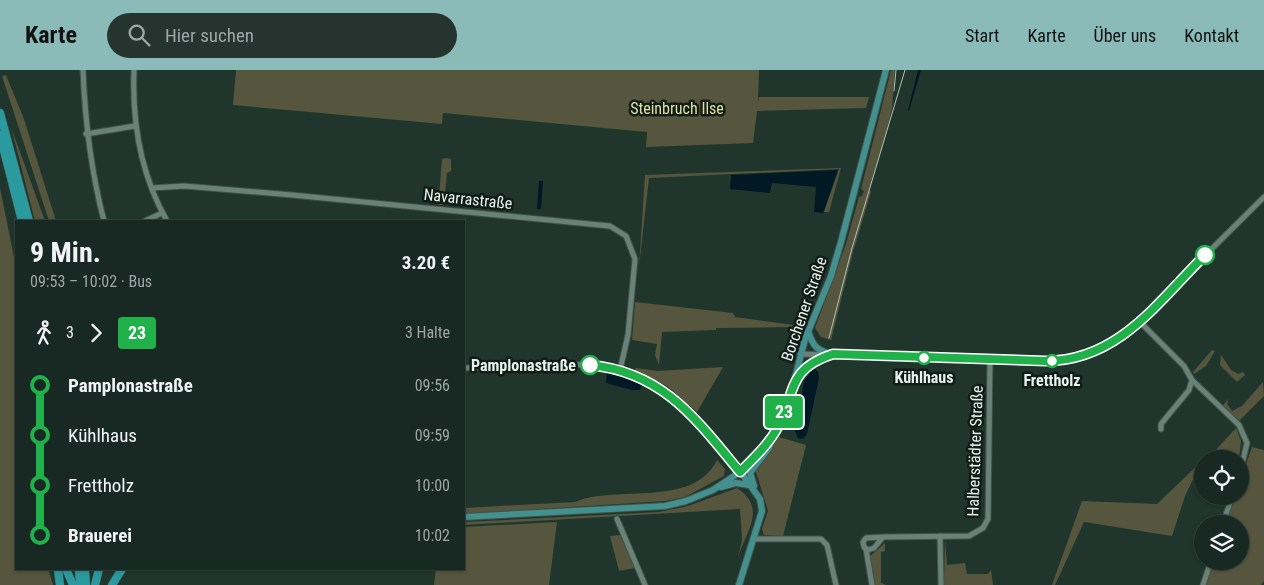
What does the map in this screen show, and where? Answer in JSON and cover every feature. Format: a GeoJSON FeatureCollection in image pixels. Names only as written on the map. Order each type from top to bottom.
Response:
{"type":"FeatureCollection","features":[{"type":"Feature","properties":{"kind":"highway"},"geometry":{"type":"LineString","coordinates":[[0,113],[28,220]]}},
{"type":"Feature","properties":{"kind":"highway"},"geometry":{"type":"LineString","coordinates":[[0,135],[22,220]]}},
{"type":"Feature","properties":{"kind":"highway"},"geometry":{"type":"LineString","coordinates":[[58,570],[60,585]]}},
{"type":"Feature","properties":{"kind":"highway"},"geometry":{"type":"LineString","coordinates":[[66,570],[72,583]]}},
{"type":"Feature","properties":{"kind":"highway"},"geometry":{"type":"LineString","coordinates":[[79,570],[80,585]]}},
{"type":"Feature","properties":{"kind":"highway"},"geometry":{"type":"LineString","coordinates":[[85,570],[86,585]]}},
{"type":"Feature","properties":{"kind":"highway"},"geometry":{"type":"LineString","coordinates":[[96,585],[98,570]]}},
{"type":"Feature","properties":{"kind":"highway"},"geometry":{"type":"LineString","coordinates":[[112,585],[121,570]]}},
{"type":"Feature","properties":{"kind":"main road","name":"Borchener Straße"},"geometry":{"type":"LineString","coordinates":[[465,518],[665,506],[686,501],[713,490],[740,472],[773,436],[790,398],[800,354],[831,276],[841,242],[886,70]]}},
{"type":"Feature","properties":{"kind":"main road"},"geometry":{"type":"LineString","coordinates":[[808,331],[812,345],[818,350],[833,354]]}},
{"type":"Feature","properties":{"kind":"main road"},"geometry":{"type":"LineString","coordinates":[[794,383],[812,361],[833,354]]}},
{"type":"Feature","properties":{"kind":"main road"},"geometry":{"type":"LineString","coordinates":[[739,585],[762,511],[760,499],[751,482],[750,473],[770,448],[773,436]]}},
{"type":"Feature","properties":{"kind":"main road"},"geometry":{"type":"LineString","coordinates":[[740,472],[760,499]]}},
{"type":"Feature","properties":{"kind":"main road"},"geometry":{"type":"LineString","coordinates":[[713,490],[736,483],[749,485]]}},
{"type":"Feature","properties":{"kind":"street"},"geometry":{"type":"LineString","coordinates":[[83,70],[86,134],[94,182],[104,220]]}},
{"type":"Feature","properties":{"kind":"street"},"geometry":{"type":"LineString","coordinates":[[134,70],[135,126],[142,161],[166,220]]}},
{"type":"Feature","properties":{"kind":"street"},"geometry":{"type":"LineString","coordinates":[[86,134],[135,126]]}},
{"type":"Feature","properties":{"kind":"street","name":"Navarrastraße"},"geometry":{"type":"LineString","coordinates":[[152,188],[184,186],[292,194],[610,226],[626,236],[635,259],[628,335],[620,370]]}},
{"type":"Feature","properties":{"kind":"street","name":"Navarrastraße"},"geometry":{"type":"LineString","coordinates":[[155,194],[167,187]]}},
{"type":"Feature","properties":{"kind":"street"},"geometry":{"type":"LineString","coordinates":[[800,354],[1054,361],[1077,358],[1110,345],[1140,321],[1264,197]]}},
{"type":"Feature","properties":{"kind":"street"},"geometry":{"type":"LineString","coordinates":[[146,220],[162,213]]}},
{"type":"Feature","properties":{"kind":"street"},"geometry":{"type":"LineString","coordinates":[[1140,321],[1186,368],[1192,380],[1239,425],[1247,443],[1245,450]]}},
{"type":"Feature","properties":{"kind":"street","name":"Halberstädter Straße"},"geometry":{"type":"LineString","coordinates":[[866,550],[863,544],[866,538],[969,536],[983,528],[988,519],[990,359]]}},
{"type":"Feature","properties":{"kind":"street"},"geometry":{"type":"LineString","coordinates":[[465,368],[570,364],[620,370],[649,382],[674,398],[689,411],[740,472]]}},
{"type":"Feature","properties":{"kind":"street"},"geometry":{"type":"LineString","coordinates":[[1161,429],[1162,424],[1189,390],[1192,380]]}},
{"type":"Feature","properties":{"kind":"street"},"geometry":{"type":"LineString","coordinates":[[617,519],[645,585]]}},
{"type":"Feature","properties":{"kind":"street"},"geometry":{"type":"LineString","coordinates":[[940,536],[941,585]]}},
{"type":"Feature","properties":{"kind":"street"},"geometry":{"type":"LineString","coordinates":[[872,585],[866,550],[874,548],[883,537]]}},
{"type":"Feature","properties":{"kind":"street"},"geometry":{"type":"LineString","coordinates":[[753,539],[821,539],[827,545],[836,585]]}},
{"type":"Feature","properties":{"kind":"street"},"geometry":{"type":"LineString","coordinates":[[1203,585],[1207,570]]}},
{"type":"Feature","properties":{"kind":"green space","name":"Steinbruch Ilse"},"geometry":{"type":"Polygon","coordinates":[[[236,70],[759,70],[758,102],[759,97],[869,97],[866,108],[757,111],[753,143],[646,147],[647,132],[443,113],[442,124],[233,105],[236,70]]]}},
{"type":"Feature","properties":{"kind":"green space"},"geometry":{"type":"Polygon","coordinates":[[[891,70],[895,70],[892,108],[831,340],[821,337],[815,328],[846,244],[859,197],[862,196],[864,191],[861,189],[891,70]]]}},
{"type":"Feature","properties":{"kind":"green space"},"geometry":{"type":"Polygon","coordinates":[[[6,75],[24,119],[56,220],[49,220],[2,76],[6,75]]]}},
{"type":"Feature","properties":{"kind":"green space"},"geometry":{"type":"Polygon","coordinates":[[[11,127],[45,220],[35,220],[11,127]]]}},
{"type":"Feature","properties":{"kind":"green space"},"geometry":{"type":"Polygon","coordinates":[[[442,159],[451,159],[451,171],[447,173],[444,205],[438,205],[443,202],[443,198],[439,197],[442,159]]]}},
{"type":"Feature","properties":{"kind":"green space"},"geometry":{"type":"Polygon","coordinates":[[[841,168],[829,212],[824,212],[839,169],[649,178],[639,267],[645,175],[841,168]]]}},
{"type":"Feature","properties":{"kind":"green space"},"geometry":{"type":"Polygon","coordinates":[[[0,188],[15,262],[15,570],[48,570],[53,585],[0,585],[0,188]]]}},
{"type":"Feature","properties":{"kind":"green space"},"geometry":{"type":"Polygon","coordinates":[[[635,302],[733,313],[735,317],[801,326],[798,334],[792,334],[793,327],[716,328],[716,330],[662,332],[659,365],[655,355],[657,344],[632,340],[635,302]]]}},
{"type":"Feature","properties":{"kind":"green space"},"geometry":{"type":"Polygon","coordinates":[[[1212,350],[1215,351],[1206,366],[1194,374],[1193,372],[1212,350]]]}},
{"type":"Feature","properties":{"kind":"green space"},"geometry":{"type":"Polygon","coordinates":[[[1221,355],[1231,370],[1238,374],[1243,372],[1245,375],[1237,382],[1220,365],[1221,355]]]}},
{"type":"Feature","properties":{"kind":"green space"},"geometry":{"type":"Polygon","coordinates":[[[723,367],[697,412],[667,386],[635,371],[636,368],[658,371],[723,367]]]}},
{"type":"Feature","properties":{"kind":"green space"},"geometry":{"type":"Polygon","coordinates":[[[1263,382],[1264,396],[1238,422],[1222,406],[1229,399],[1227,404],[1232,411],[1242,406],[1263,382]]]}},
{"type":"Feature","properties":{"kind":"green space"},"geometry":{"type":"Polygon","coordinates":[[[1236,428],[1241,441],[1240,450],[1216,450],[1236,428]]]}},
{"type":"Feature","properties":{"kind":"green space"},"geometry":{"type":"Polygon","coordinates":[[[779,437],[806,445],[783,536],[764,535],[762,529],[768,511],[755,469],[779,437]]]}},
{"type":"Feature","properties":{"kind":"green space"},"geometry":{"type":"Polygon","coordinates":[[[1252,447],[1264,450],[1264,581],[1261,585],[1205,585],[1210,570],[1249,570],[1249,515],[1229,515],[1232,505],[1249,505],[1249,456],[1252,447]]]}},
{"type":"Feature","properties":{"kind":"green space"},"geometry":{"type":"Polygon","coordinates":[[[717,460],[725,469],[724,476],[685,497],[665,501],[465,514],[465,508],[575,502],[592,497],[672,490],[690,485],[706,475],[717,460]]]}},
{"type":"Feature","properties":{"kind":"green space"},"geometry":{"type":"Polygon","coordinates":[[[1194,469],[1194,477],[1185,496],[1172,536],[1084,522],[1055,585],[1052,585],[1082,501],[1157,504],[1194,469]]]}},
{"type":"Feature","properties":{"kind":"green space"},"geometry":{"type":"Polygon","coordinates":[[[737,488],[746,496],[751,503],[752,520],[738,557],[742,540],[740,509],[465,525],[465,522],[659,512],[688,506],[737,488]]]}},
{"type":"Feature","properties":{"kind":"green space"},"geometry":{"type":"Polygon","coordinates":[[[557,522],[549,585],[434,585],[436,570],[465,570],[465,527],[557,522]]]}},
{"type":"Feature","properties":{"kind":"green space"},"geometry":{"type":"Polygon","coordinates":[[[621,535],[635,568],[619,571],[610,536],[621,535]]]}},
{"type":"Feature","properties":{"kind":"green space"},"geometry":{"type":"Polygon","coordinates":[[[945,538],[947,565],[965,563],[967,574],[988,574],[991,570],[993,585],[944,585],[945,538]]]}},
{"type":"Feature","properties":{"kind":"green space"},"geometry":{"type":"Polygon","coordinates":[[[885,543],[885,551],[881,552],[881,583],[886,585],[874,585],[869,557],[885,543]]]}},
{"type":"Feature","properties":{"kind":"water"},"geometry":{"type":"Polygon","coordinates":[[[918,70],[921,70],[909,111],[908,110],[918,70]]]}},
{"type":"Feature","properties":{"kind":"water"},"geometry":{"type":"Polygon","coordinates":[[[838,170],[823,213],[814,212],[816,187],[772,183],[770,193],[730,189],[731,175],[838,170]]]}},
{"type":"Feature","properties":{"kind":"water"},"geometry":{"type":"Polygon","coordinates":[[[539,181],[543,181],[541,209],[537,209],[539,181]]]}},
{"type":"Feature","properties":{"kind":"water"},"geometry":{"type":"Polygon","coordinates":[[[814,368],[818,372],[819,378],[807,434],[803,439],[798,438],[795,431],[804,381],[814,368]]]}},
{"type":"Feature","properties":{"kind":"water"},"geometry":{"type":"Polygon","coordinates":[[[607,372],[642,384],[640,390],[632,390],[606,383],[607,372]]]}},
{"type":"Feature","properties":{"kind":"railway"},"geometry":{"type":"LineString","coordinates":[[894,91],[896,70]]}},
{"type":"Feature","properties":{"kind":"railway"},"geometry":{"type":"LineString","coordinates":[[829,338],[852,248],[905,70]]}},
{"type":"Feature","properties":{"kind":"bus line","name":"23"},"geometry":{"type":"LineString","coordinates":[[590,365],[620,370],[664,390],[689,411],[740,472],[773,436],[790,398],[794,383],[812,361],[833,354],[1046,361],[1077,358],[1110,345],[1128,332],[1205,255]]}},
{"type":"Feature","properties":{"kind":"place","name":"Kühlhaus"},"geometry":{"type":"Point","coordinates":[924,358]}},
{"type":"Feature","properties":{"kind":"place","name":"Frettholz"},"geometry":{"type":"Point","coordinates":[1052,361]}},
{"type":"Feature","properties":{"kind":"place","name":"Pamplonastraße"},"geometry":{"type":"Point","coordinates":[590,365]}}]}
